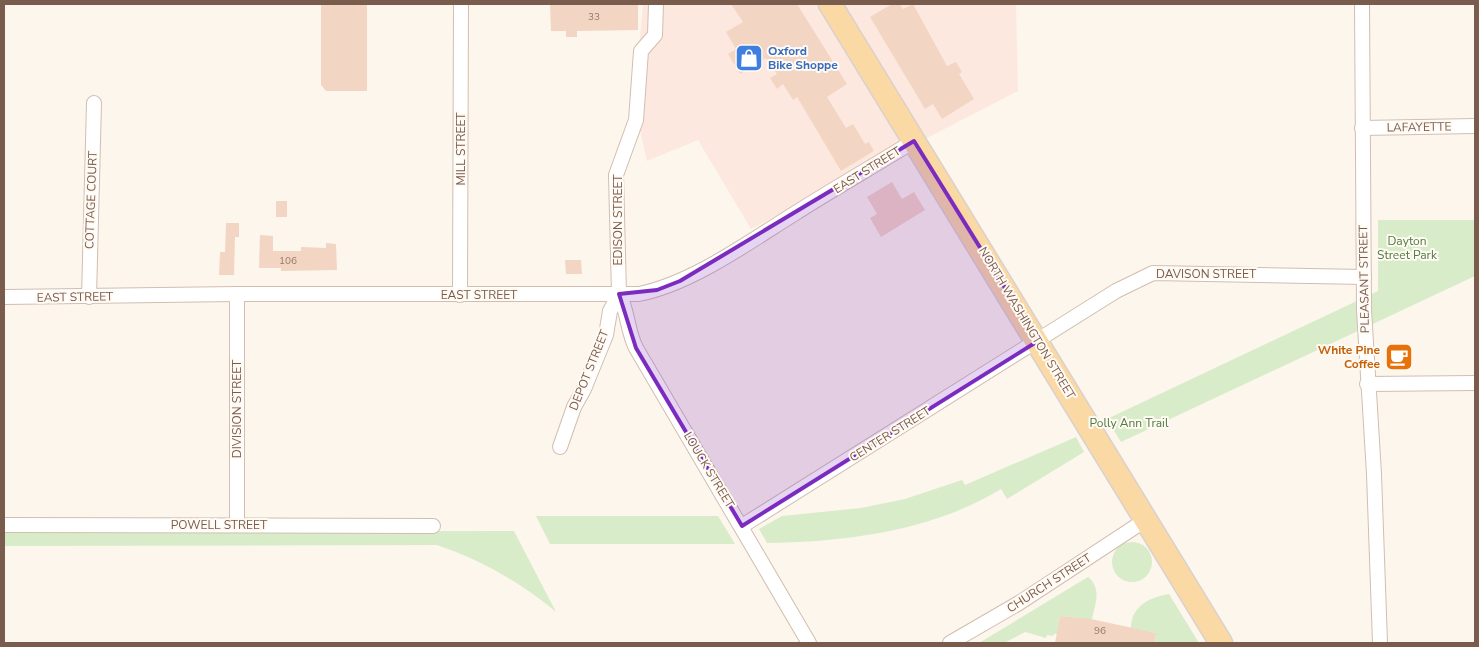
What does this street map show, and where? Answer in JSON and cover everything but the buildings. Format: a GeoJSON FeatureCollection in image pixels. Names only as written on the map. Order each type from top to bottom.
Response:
{"type":"FeatureCollection","features":[{"type":"Feature","properties":{"kind":"main road","name":"NORTH WASHINGTON STREET"},"geometry":{"type":"LineString","coordinates":[[830,4],[1147,519],[1221,643]]}},
{"type":"Feature","properties":{"kind":"street","name":"MILL STREET"},"geometry":{"type":"LineString","coordinates":[[460,295],[461,4]]}},
{"type":"Feature","properties":{"kind":"street","name":"EDISON STREET"},"geometry":{"type":"LineString","coordinates":[[619,294],[616,175],[636,120],[642,51],[655,35],[656,4]]}},
{"type":"Feature","properties":{"kind":"street","name":"PLEASANT STREET"},"geometry":{"type":"LineString","coordinates":[[1362,4],[1362,128],[1367,384],[1374,474],[1380,643]]}},
{"type":"Feature","properties":{"kind":"street","name":"COTTAGE COURT"},"geometry":{"type":"LineString","coordinates":[[89,297],[94,103]]}},
{"type":"Feature","properties":{"kind":"street","name":"LAFAYETTE"},"geometry":{"type":"LineString","coordinates":[[1362,128],[1475,126]]}},
{"type":"Feature","properties":{"kind":"street","name":"EAST STREET"},"geometry":{"type":"LineString","coordinates":[[4,297],[237,294],[619,294],[657,290],[680,281],[768,232],[914,141]]}},
{"type":"Feature","properties":{"kind":"street","name":"DAVISON STREET"},"geometry":{"type":"LineString","coordinates":[[1038,341],[1116,291],[1154,273],[1364,277]]}},
{"type":"Feature","properties":{"kind":"street","name":"DIVISION STREET"},"geometry":{"type":"LineString","coordinates":[[237,294],[237,525]]}},
{"type":"Feature","properties":{"kind":"street","name":"DEPOT STREET"},"geometry":{"type":"LineString","coordinates":[[560,448],[574,407],[606,334],[610,311],[619,294]]}},
{"type":"Feature","properties":{"kind":"street","name":"LOUCK STREET"},"geometry":{"type":"LineString","coordinates":[[619,294],[624,304],[629,334],[636,348],[810,643]]}},
{"type":"Feature","properties":{"kind":"street","name":"CENTER STREET"},"geometry":{"type":"LineString","coordinates":[[742,526],[1038,341]]}},
{"type":"Feature","properties":{"kind":"street"},"geometry":{"type":"LineString","coordinates":[[1367,384],[1475,383]]}},
{"type":"Feature","properties":{"kind":"street","name":"CHURCH STREET"},"geometry":{"type":"LineString","coordinates":[[950,643],[1019,604],[1147,519]]}},
{"type":"Feature","properties":{"kind":"street","name":"POWELL STREET"},"geometry":{"type":"LineString","coordinates":[[4,525],[433,526]]}},
{"type":"Feature","properties":{"kind":"highlighted area"},"geometry":{"type":"Polygon","coordinates":[[[914,141],[1038,341],[742,526],[636,348],[619,294],[657,290],[680,281],[914,141]]]}},
{"type":"Feature","properties":{"kind":"shaded area"},"geometry":{"type":"Polygon","coordinates":[[[643,4],[1016,4],[1018,91],[751,229],[698,140],[647,161],[634,104],[643,4]]]}},
{"type":"Feature","properties":{"kind":"green space","name":"Polly Ann Trail"},"geometry":{"type":"Polygon","coordinates":[[[1378,220],[1475,220],[1475,276],[1121,442],[1107,419],[1378,291],[1378,220]]]}},
{"type":"Feature","properties":{"kind":"green space","name":"Polly Ann Trail"},"geometry":{"type":"Polygon","coordinates":[[[1076,437],[1084,452],[1007,499],[1001,489],[947,515],[918,524],[857,537],[767,543],[759,529],[782,516],[861,508],[905,499],[962,480],[965,485],[1076,437]]]}},
{"type":"Feature","properties":{"kind":"green space"},"geometry":{"type":"Polygon","coordinates":[[[536,516],[718,516],[735,544],[550,544],[536,516]]]}},
{"type":"Feature","properties":{"kind":"green space"},"geometry":{"type":"Polygon","coordinates":[[[514,531],[556,612],[528,591],[499,573],[437,545],[4,546],[4,532],[514,531]]]}},
{"type":"Feature","properties":{"kind":"green space"},"geometry":{"type":"Polygon","coordinates":[[[1132,542],[1146,548],[1152,562],[1146,576],[1132,582],[1118,576],[1112,562],[1118,548],[1132,542]]]}},
{"type":"Feature","properties":{"kind":"green space"},"geometry":{"type":"Polygon","coordinates":[[[1088,577],[1096,587],[1097,593],[1091,625],[1078,618],[1060,616],[1057,634],[1053,636],[1047,635],[1046,638],[1025,632],[1004,643],[979,643],[1088,577]]]}},
{"type":"Feature","properties":{"kind":"green space"},"geometry":{"type":"Polygon","coordinates":[[[1169,594],[1199,643],[1154,643],[1156,633],[1131,628],[1134,614],[1142,604],[1169,594]]]}},
{"type":"Feature","properties":{"kind":"place","name":"Oxford Bike Shoppe"},"geometry":{"type":"Point","coordinates":[749,58]}},
{"type":"Feature","properties":{"kind":"place","name":"White Pine Coffee"},"geometry":{"type":"Point","coordinates":[1399,357]}},
{"type":"Feature","properties":{"kind":"park label","name":"Dayton Street Park"},"geometry":{"type":"Point","coordinates":[1407,248]}}]}
